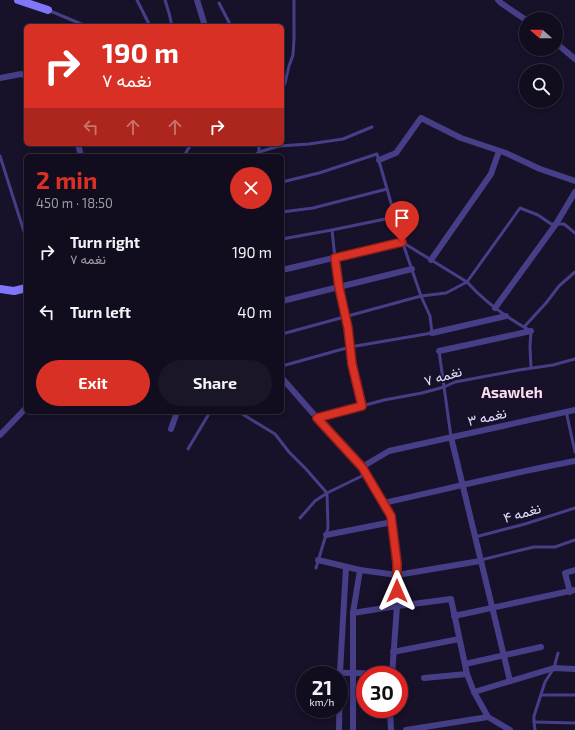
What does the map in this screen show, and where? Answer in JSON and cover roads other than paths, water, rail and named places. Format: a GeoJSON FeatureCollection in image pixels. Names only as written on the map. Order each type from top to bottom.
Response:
{"type":"FeatureCollection","features":[{"type":"Feature","properties":{"kind":"street"},"geometry":{"type":"LineString","coordinates":[[18,0],[48,10]]}},
{"type":"Feature","properties":{"kind":"street"},"geometry":{"type":"LineString","coordinates":[[197,0],[204,24]]}},
{"type":"Feature","properties":{"kind":"street"},"geometry":{"type":"LineString","coordinates":[[498,0],[519,15]]}},
{"type":"Feature","properties":{"kind":"street"},"geometry":{"type":"LineString","coordinates":[[563,48],[575,59]]}},
{"type":"Feature","properties":{"kind":"street"},"geometry":{"type":"LineString","coordinates":[[0,78],[21,74],[24,75]]}},
{"type":"Feature","properties":{"kind":"street"},"geometry":{"type":"LineString","coordinates":[[379,160],[396,153],[421,118],[461,138],[506,153],[540,169],[575,181]]}},
{"type":"Feature","properties":{"kind":"street"},"geometry":{"type":"LineString","coordinates":[[431,260],[491,174],[499,151]]}},
{"type":"Feature","properties":{"kind":"street"},"geometry":{"type":"LineString","coordinates":[[495,308],[556,224],[575,192]]}},
{"type":"Feature","properties":{"kind":"street"},"geometry":{"type":"LineString","coordinates":[[284,270],[402,242]]}},
{"type":"Feature","properties":{"kind":"street"},"geometry":{"type":"LineString","coordinates":[[284,301],[412,269]]}},
{"type":"Feature","properties":{"kind":"street"},"geometry":{"type":"LineString","coordinates":[[0,289],[14,291],[24,288]]}},
{"type":"Feature","properties":{"kind":"street"},"geometry":{"type":"LineString","coordinates":[[432,333],[506,316]]}},
{"type":"Feature","properties":{"kind":"street"},"geometry":{"type":"LineString","coordinates":[[439,351],[531,331]]}},
{"type":"Feature","properties":{"kind":"street"},"geometry":{"type":"LineString","coordinates":[[284,380],[362,467],[391,516],[397,563],[397,606],[392,666]]}},
{"type":"Feature","properties":{"kind":"street"},"geometry":{"type":"LineString","coordinates":[[0,435],[24,410]]}},
{"type":"Feature","properties":{"kind":"street","name":"نغمه ۳"},"geometry":{"type":"LineString","coordinates":[[362,467],[389,450],[575,410]]}},
{"type":"Feature","properties":{"kind":"street"},"geometry":{"type":"LineString","coordinates":[[171,429],[176,414]]}},
{"type":"Feature","properties":{"kind":"street"},"geometry":{"type":"LineString","coordinates":[[451,437],[510,681]]}},
{"type":"Feature","properties":{"kind":"street"},"geometry":{"type":"LineString","coordinates":[[383,503],[495,477],[575,461]]}},
{"type":"Feature","properties":{"kind":"street"},"geometry":{"type":"LineString","coordinates":[[326,535],[392,522]]}},
{"type":"Feature","properties":{"kind":"street"},"geometry":{"type":"LineString","coordinates":[[318,560],[360,570],[397,575],[480,561]]}},
{"type":"Feature","properties":{"kind":"street"},"geometry":{"type":"LineString","coordinates":[[340,666],[346,567]]}},
{"type":"Feature","properties":{"kind":"street"},"geometry":{"type":"LineString","coordinates":[[353,730],[353,613],[360,570]]}},
{"type":"Feature","properties":{"kind":"street"},"geometry":{"type":"LineString","coordinates":[[454,616],[572,591],[565,573],[575,570]]}},
{"type":"Feature","properties":{"kind":"street"},"geometry":{"type":"LineString","coordinates":[[353,613],[451,599],[467,674],[474,692],[488,717],[510,730]]}},
{"type":"Feature","properties":{"kind":"street"},"geometry":{"type":"LineString","coordinates":[[393,652],[459,639]]}},
{"type":"Feature","properties":{"kind":"street"},"geometry":{"type":"LineString","coordinates":[[465,664],[541,647]]}},
{"type":"Feature","properties":{"kind":"street"},"geometry":{"type":"LineString","coordinates":[[474,692],[554,668],[575,669]]}},
{"type":"Feature","properties":{"kind":"street"},"geometry":{"type":"LineString","coordinates":[[348,673],[356,673]]}},
{"type":"Feature","properties":{"kind":"street"},"geometry":{"type":"LineString","coordinates":[[424,678],[467,674]]}},
{"type":"Feature","properties":{"kind":"street"},"geometry":{"type":"LineString","coordinates":[[406,730],[488,717]]}},
{"type":"Feature","properties":{"kind":"street"},"geometry":{"type":"LineString","coordinates":[[339,718],[339,730]]}},
{"type":"Feature","properties":{"kind":"street"},"geometry":{"type":"LineString","coordinates":[[390,718],[391,730]]}},
{"type":"Feature","properties":{"kind":"lane"},"geometry":{"type":"LineString","coordinates":[[137,0],[149,24]]}},
{"type":"Feature","properties":{"kind":"lane"},"geometry":{"type":"LineString","coordinates":[[165,0],[172,24]]}},
{"type":"Feature","properties":{"kind":"lane"},"geometry":{"type":"LineString","coordinates":[[284,82],[293,55],[294,0]]}},
{"type":"Feature","properties":{"kind":"lane"},"geometry":{"type":"LineString","coordinates":[[220,3],[230,24]]}},
{"type":"Feature","properties":{"kind":"lane"},"geometry":{"type":"LineString","coordinates":[[48,10],[81,24]]}},
{"type":"Feature","properties":{"kind":"lane"},"geometry":{"type":"LineString","coordinates":[[284,145],[343,139],[372,127]]}},
{"type":"Feature","properties":{"kind":"lane"},"geometry":{"type":"LineString","coordinates":[[259,146],[259,152]]}},
{"type":"Feature","properties":{"kind":"lane"},"geometry":{"type":"LineString","coordinates":[[256,154],[279,146]]}},
{"type":"Feature","properties":{"kind":"lane"},"geometry":{"type":"LineString","coordinates":[[284,182],[319,173],[377,154],[402,242],[421,296],[430,316],[432,333],[350,347],[284,365]]}},
{"type":"Feature","properties":{"kind":"lane"},"geometry":{"type":"LineString","coordinates":[[0,156],[24,232]]}},
{"type":"Feature","properties":{"kind":"lane"},"geometry":{"type":"LineString","coordinates":[[284,212],[313,208],[387,189]]}},
{"type":"Feature","properties":{"kind":"lane"},"geometry":{"type":"LineString","coordinates":[[284,333],[421,296],[446,293],[467,282],[520,208],[538,215],[552,224],[564,224],[575,233]]}},
{"type":"Feature","properties":{"kind":"lane"},"geometry":{"type":"LineString","coordinates":[[284,239],[395,217]]}},
{"type":"Feature","properties":{"kind":"lane"},"geometry":{"type":"LineString","coordinates":[[332,230],[339,287],[352,364],[362,406]]}},
{"type":"Feature","properties":{"kind":"lane"},"geometry":{"type":"LineString","coordinates":[[402,242],[467,282],[476,292],[495,308],[531,331],[531,368]]}},
{"type":"Feature","properties":{"kind":"lane"},"geometry":{"type":"LineString","coordinates":[[524,327],[559,286],[575,272]]}},
{"type":"Feature","properties":{"kind":"lane"},"geometry":{"type":"LineString","coordinates":[[439,351],[451,437]]}},
{"type":"Feature","properties":{"kind":"lane","name":"نغمه ۷"},"geometry":{"type":"LineString","coordinates":[[317,418],[384,400],[422,393],[444,387],[455,382],[531,368],[553,366],[575,359]]}},
{"type":"Feature","properties":{"kind":"lane"},"geometry":{"type":"LineString","coordinates":[[566,411],[575,452]]}},
{"type":"Feature","properties":{"kind":"lane"},"geometry":{"type":"LineString","coordinates":[[188,449],[209,414]]}},
{"type":"Feature","properties":{"kind":"lane"},"geometry":{"type":"LineString","coordinates":[[243,414],[275,434],[289,452],[327,492],[328,528],[316,568]]}},
{"type":"Feature","properties":{"kind":"lane"},"geometry":{"type":"LineString","coordinates":[[300,518],[315,501],[327,492],[366,474]]}},
{"type":"Feature","properties":{"kind":"lane","name":"نغمه ۴"},"geometry":{"type":"LineString","coordinates":[[475,537],[525,524],[575,508]]}},
{"type":"Feature","properties":{"kind":"lane"},"geometry":{"type":"LineString","coordinates":[[480,561],[516,551],[555,547],[575,540]]}},
{"type":"Feature","properties":{"kind":"lane"},"geometry":{"type":"LineString","coordinates":[[534,730],[534,716],[545,682],[554,668],[558,653]]}},
{"type":"Feature","properties":{"kind":"lane"},"geometry":{"type":"LineString","coordinates":[[541,695],[575,695]]}},
{"type":"Feature","properties":{"kind":"lane"},"geometry":{"type":"LineString","coordinates":[[534,722],[575,723]]}},
{"type":"Feature","properties":{"kind":"district","name":"Asawleh"},"geometry":{"type":"Point","coordinates":[512,393]}}]}
